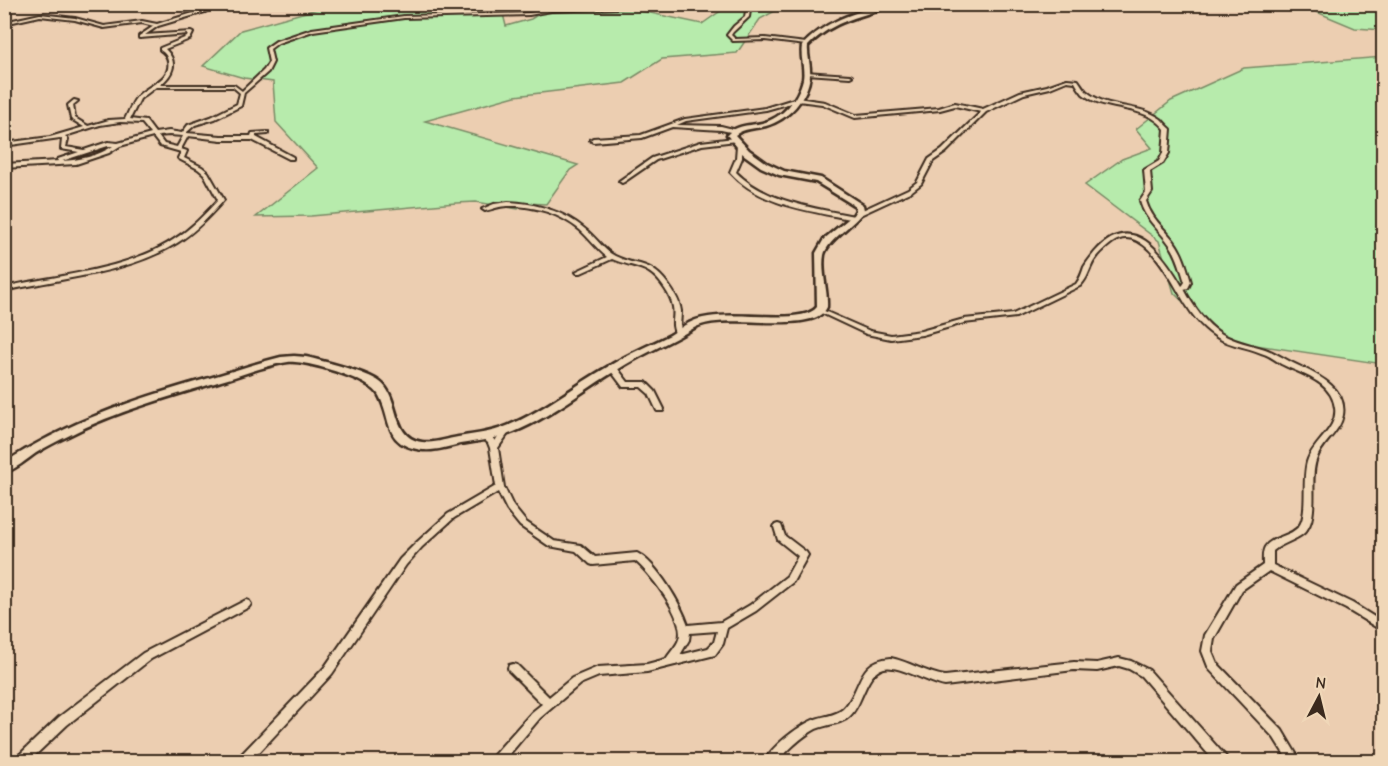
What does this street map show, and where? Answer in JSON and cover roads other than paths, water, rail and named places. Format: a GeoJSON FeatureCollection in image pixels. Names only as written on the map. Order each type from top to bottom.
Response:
{"type":"FeatureCollection","features":[{"type":"Feature","properties":{"kind":"street"},"geometry":{"type":"LineString","coordinates":[[127,120],[140,96],[170,73],[172,64],[169,53],[162,49],[189,38],[191,33],[140,37],[157,25],[204,11],[216,4]]}},
{"type":"Feature","properties":{"kind":"street"},"geometry":{"type":"LineString","coordinates":[[495,15],[531,11],[553,4],[585,9]]}},
{"type":"Feature","properties":{"kind":"street"},"geometry":{"type":"LineString","coordinates":[[179,148],[186,136],[184,132],[186,128],[212,119],[239,105],[242,93],[266,70],[271,62],[268,49],[277,42],[312,30],[404,17],[495,15],[659,6],[688,10],[708,4]]}},
{"type":"Feature","properties":{"kind":"street"},"geometry":{"type":"LineString","coordinates":[[749,4],[747,17],[736,24],[729,35],[734,40],[765,39],[806,44]]}},
{"type":"Feature","properties":{"kind":"street"},"geometry":{"type":"LineString","coordinates":[[622,181],[654,159],[701,144],[736,139],[778,119],[789,111],[804,85],[807,73],[804,50],[806,44],[837,20],[889,5]]}},
{"type":"Feature","properties":{"kind":"street"},"geometry":{"type":"LineString","coordinates":[[4,23],[40,15],[75,19],[104,27],[142,22],[157,25]]}},
{"type":"Feature","properties":{"kind":"street"},"geometry":{"type":"LineString","coordinates":[[807,73],[850,76]]}},
{"type":"Feature","properties":{"kind":"street"},"geometry":{"type":"LineString","coordinates":[[4,469],[45,442],[88,421],[274,362],[295,358],[366,378],[376,384],[385,399],[393,425],[410,442],[434,445],[506,431],[537,415],[612,368],[694,324],[708,319],[742,316],[791,319],[808,317],[820,311],[822,304],[819,276],[821,250],[828,241],[856,216],[910,190],[919,183],[931,160],[944,151],[984,111],[1022,93],[1067,80],[1076,81],[1084,93],[1094,99],[1117,107],[1141,109],[1168,129],[1166,153],[1161,162],[1147,170],[1149,192],[1143,201],[1146,213],[1173,244],[1178,255],[1188,282],[1186,287],[1180,288]]}},
{"type":"Feature","properties":{"kind":"street"},"geometry":{"type":"LineString","coordinates":[[156,86],[234,86],[242,93]]}},
{"type":"Feature","properties":{"kind":"street"},"geometry":{"type":"LineString","coordinates":[[593,140],[638,137],[676,122],[707,115],[766,109],[796,99],[823,103],[855,117],[940,109],[955,104],[984,111]]}},
{"type":"Feature","properties":{"kind":"street"},"geometry":{"type":"LineString","coordinates":[[76,101],[70,105],[73,119],[86,126]]}},
{"type":"Feature","properties":{"kind":"street"},"geometry":{"type":"LineString","coordinates":[[4,145],[61,136],[86,126],[127,120],[144,122],[162,145],[179,148],[184,151],[181,158],[202,169],[212,180],[214,192],[221,200],[207,218],[157,253],[116,266],[4,289]]}},
{"type":"Feature","properties":{"kind":"street"},"geometry":{"type":"LineString","coordinates":[[657,130],[693,126],[736,139],[755,159],[778,171],[824,182],[856,203],[860,208],[856,216]]}},
{"type":"Feature","properties":{"kind":"street"},"geometry":{"type":"LineString","coordinates":[[4,166],[76,162],[107,152],[118,145],[169,133],[186,136],[253,138],[291,158]]}},
{"type":"Feature","properties":{"kind":"street"},"geometry":{"type":"LineString","coordinates":[[253,138],[254,134],[266,133]]}},
{"type":"Feature","properties":{"kind":"street"},"geometry":{"type":"LineString","coordinates":[[61,136],[65,140],[63,148],[87,151]]}},
{"type":"Feature","properties":{"kind":"street"},"geometry":{"type":"LineString","coordinates":[[736,139],[739,158],[733,170],[734,174],[744,183],[765,194],[791,203],[856,216]]}},
{"type":"Feature","properties":{"kind":"street"},"geometry":{"type":"LineString","coordinates":[[50,163],[108,144],[118,145]]}},
{"type":"Feature","properties":{"kind":"street"},"geometry":{"type":"LineString","coordinates":[[485,209],[493,206],[519,204],[561,217],[577,225],[612,257],[654,272],[675,300],[677,308],[674,325],[678,334]]}},
{"type":"Feature","properties":{"kind":"street"},"geometry":{"type":"LineString","coordinates":[[820,311],[868,333],[891,337],[921,333],[964,321],[1014,316],[1078,285],[1083,281],[1090,262],[1113,238],[1122,236],[1140,242],[1155,251],[1166,265],[1187,302],[1215,333],[1243,346],[1269,353],[1312,375],[1331,389],[1339,405],[1339,421],[1315,449],[1310,466],[1304,527],[1268,549],[1268,567]]}},
{"type":"Feature","properties":{"kind":"street"},"geometry":{"type":"LineString","coordinates":[[579,272],[612,257]]}},
{"type":"Feature","properties":{"kind":"street"},"geometry":{"type":"LineString","coordinates":[[612,368],[626,385],[643,384],[660,409]]}},
{"type":"Feature","properties":{"kind":"street"},"geometry":{"type":"LineString","coordinates":[[494,448],[506,431]]}},
{"type":"Feature","properties":{"kind":"street"},"geometry":{"type":"LineString","coordinates":[[484,436],[491,441],[494,448],[500,487],[510,508],[523,524],[552,544],[579,548],[592,561],[632,557],[642,561],[664,586],[685,629],[685,638],[670,661]]}},
{"type":"Feature","properties":{"kind":"street"},"geometry":{"type":"LineString","coordinates":[[242,762],[328,671],[398,570],[419,545],[451,516],[500,487]]}},
{"type":"Feature","properties":{"kind":"street"},"geometry":{"type":"LineString","coordinates":[[685,629],[723,627],[790,579],[803,555],[781,538],[778,527]]}},
{"type":"Feature","properties":{"kind":"street"},"geometry":{"type":"LineString","coordinates":[[1268,567],[1340,602],[1383,628]]}},
{"type":"Feature","properties":{"kind":"street"},"geometry":{"type":"LineString","coordinates":[[1268,567],[1239,587],[1209,638],[1207,651],[1213,666],[1278,734],[1296,762]]}},
{"type":"Feature","properties":{"kind":"street"},"geometry":{"type":"LineString","coordinates":[[20,762],[63,721],[147,656],[246,604]]}},
{"type":"Feature","properties":{"kind":"street"},"geometry":{"type":"LineString","coordinates":[[495,762],[548,703],[585,676],[598,672],[647,668],[711,652],[718,644],[723,627]]}},
{"type":"Feature","properties":{"kind":"street"},"geometry":{"type":"LineString","coordinates":[[769,762],[810,727],[843,715],[851,707],[867,676],[882,663],[892,662],[934,680],[945,681],[1074,666],[1097,667],[1119,662],[1131,665],[1145,673],[1223,762]]}},
{"type":"Feature","properties":{"kind":"street"},"geometry":{"type":"LineString","coordinates":[[513,668],[548,703]]}}]}
